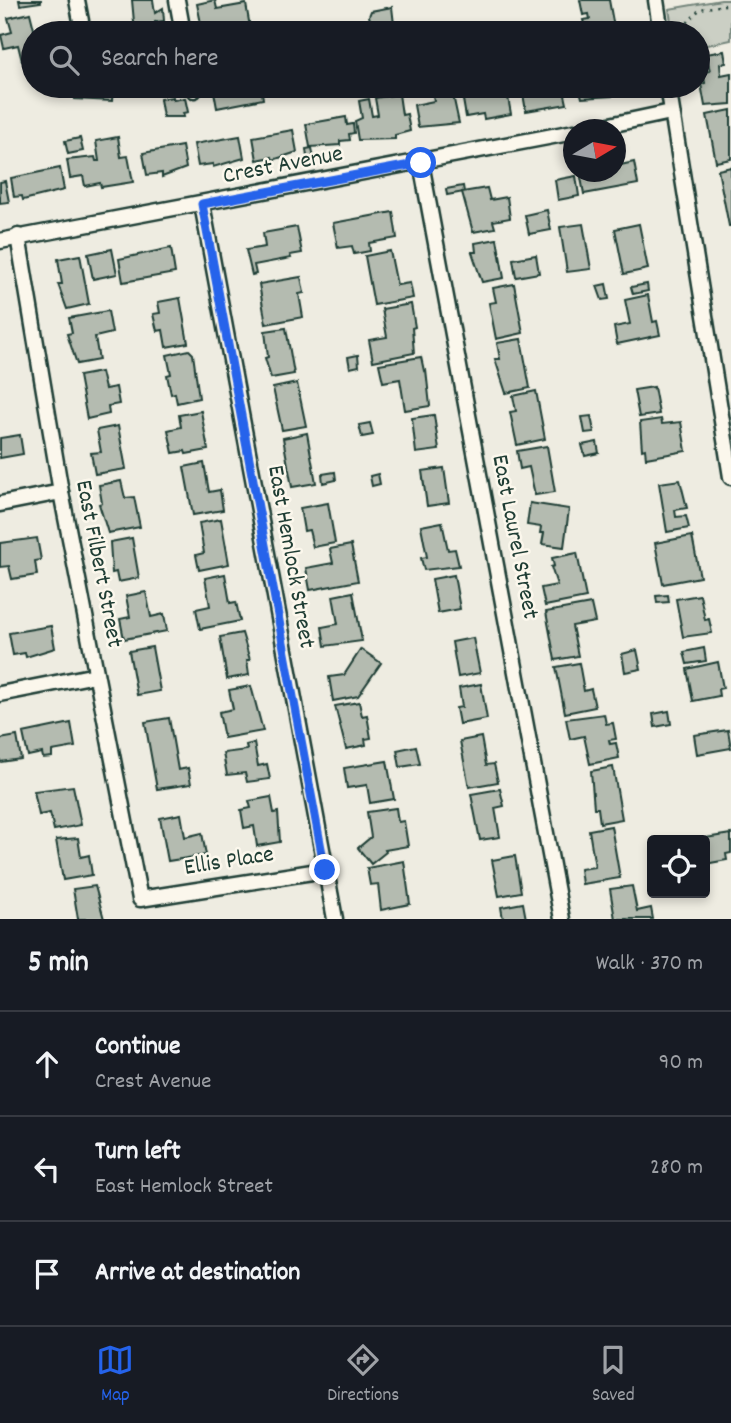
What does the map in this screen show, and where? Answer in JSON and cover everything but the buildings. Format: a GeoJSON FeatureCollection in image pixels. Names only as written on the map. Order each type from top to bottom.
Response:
{"type":"FeatureCollection","features":[{"type":"Feature","properties":{"kind":"street"},"geometry":{"type":"LineString","coordinates":[[78,0],[81,21]]}},
{"type":"Feature","properties":{"kind":"street"},"geometry":{"type":"LineString","coordinates":[[177,0],[181,21]]}},
{"type":"Feature","properties":{"kind":"street"},"geometry":{"type":"LineString","coordinates":[[656,0],[659,21]]}},
{"type":"Feature","properties":{"kind":"street"},"geometry":{"type":"LineString","coordinates":[[669,98],[731,477]]}},
{"type":"Feature","properties":{"kind":"street"},"geometry":{"type":"LineString","coordinates":[[626,122],[671,112]]}},
{"type":"Feature","properties":{"kind":"street","name":"Crest Avenue"},"geometry":{"type":"LineString","coordinates":[[0,241],[563,134]]}},
{"type":"Feature","properties":{"kind":"street","name":"East Laurel Street"},"geometry":{"type":"LineString","coordinates":[[421,163],[562,919]]}},
{"type":"Feature","properties":{"kind":"street","name":"East Hemlock Street"},"geometry":{"type":"LineString","coordinates":[[202,204],[335,919]]}},
{"type":"Feature","properties":{"kind":"street","name":"East Filbert Street"},"geometry":{"type":"LineString","coordinates":[[18,236],[61,492],[140,900]]}},
{"type":"Feature","properties":{"kind":"street"},"geometry":{"type":"LineString","coordinates":[[0,504],[61,492]]}},
{"type":"Feature","properties":{"kind":"street"},"geometry":{"type":"LineString","coordinates":[[0,694],[96,675]]}},
{"type":"Feature","properties":{"kind":"street","name":"Ellis Place"},"geometry":{"type":"LineString","coordinates":[[140,900],[325,870]]}},
{"type":"Feature","properties":{"kind":"path"},"geometry":{"type":"LineString","coordinates":[[688,21],[699,9],[731,4]]}},
{"type":"Feature","properties":{"kind":"shaded area"},"geometry":{"type":"Polygon","coordinates":[[[731,0],[731,40],[710,44],[710,21],[671,21],[669,9],[731,0]]]}},
{"type":"Feature","properties":{"kind":"route"},"geometry":{"type":"LineString","coordinates":[[325,870],[202,204],[421,163]]}}]}
